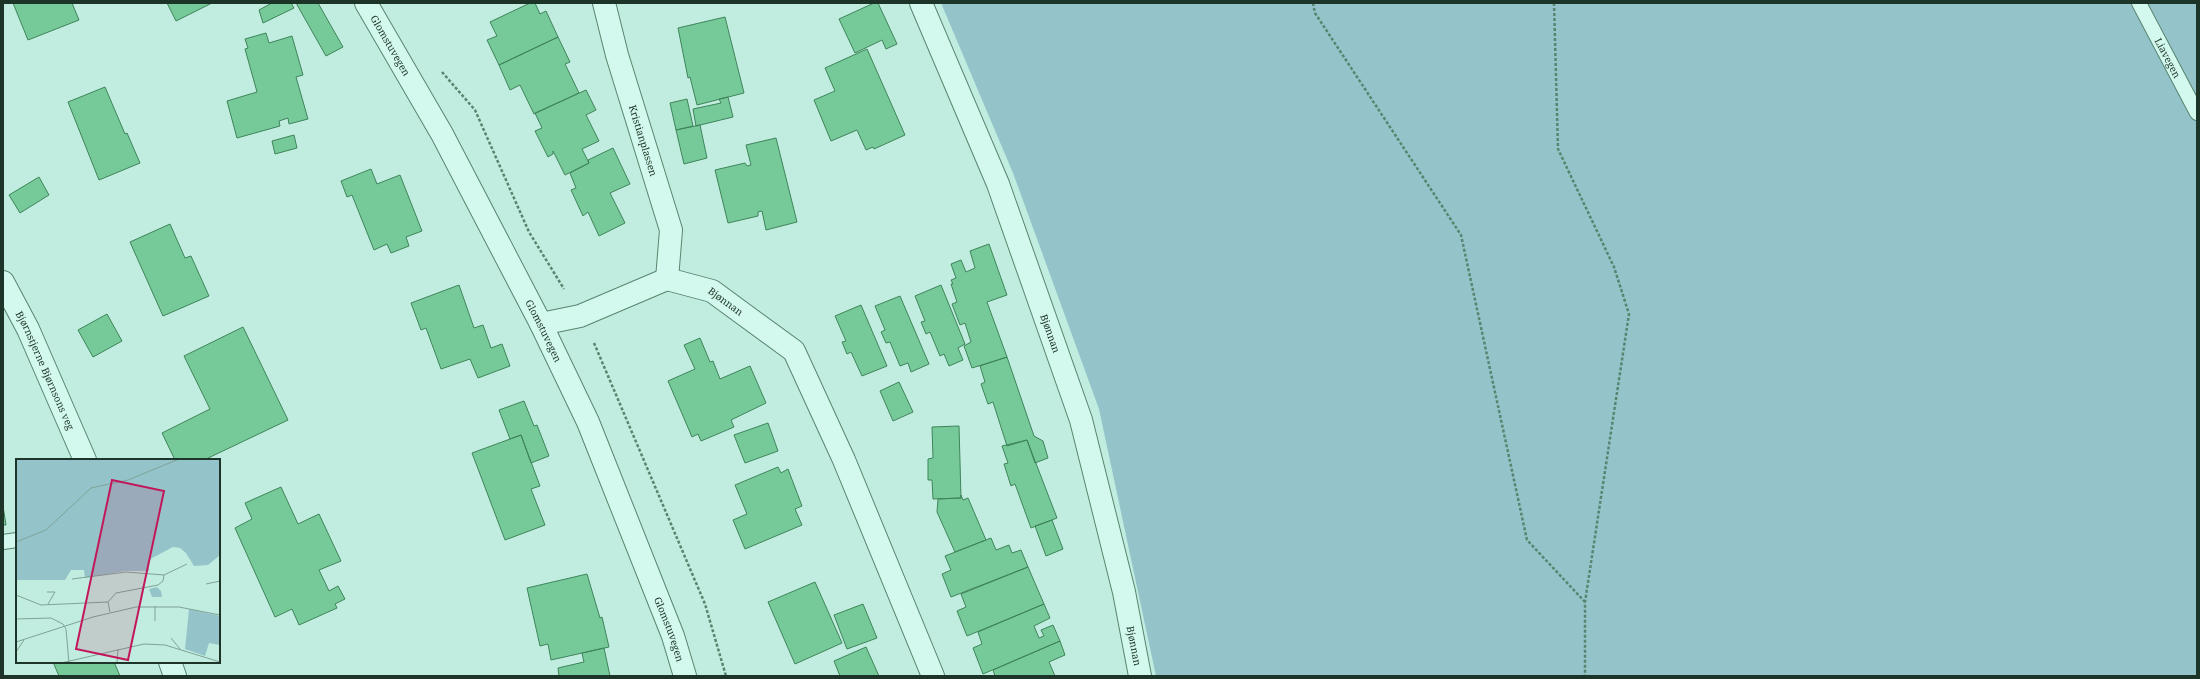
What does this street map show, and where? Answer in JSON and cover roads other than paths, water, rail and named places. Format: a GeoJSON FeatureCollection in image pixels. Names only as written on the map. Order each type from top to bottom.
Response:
{"type":"FeatureCollection","features":[{"type":"Feature","properties":{"kind":"street","name":"Glomstuvegen"},"geometry":{"type":"LineString","coordinates":[[366,3],[442,134],[541,324],[588,422],[673,636],[685,676]]}},
{"type":"Feature","properties":{"kind":"street","name":"Kristianplassen"},"geometry":{"type":"LineString","coordinates":[[604,3],[617,55],[671,230],[667,279]]}},
{"type":"Feature","properties":{"kind":"street","name":"Bjønnan"},"geometry":{"type":"LineString","coordinates":[[921,3],[998,184],[1081,420],[1124,592],[1140,676]]}},
{"type":"Feature","properties":{"kind":"street"},"geometry":{"type":"LineString","coordinates":[[541,324],[580,316],[667,279]]}},
{"type":"Feature","properties":{"kind":"street","name":"Bjønnan"},"geometry":{"type":"LineString","coordinates":[[667,279],[712,291],[794,351],[844,460],[933,676]]}},
{"type":"Feature","properties":{"kind":"street","name":"Bjørnstjerne Bjørnsons veg"},"geometry":{"type":"LineString","coordinates":[[3,282],[28,329],[85,459]]}},
{"type":"Feature","properties":{"kind":"street"},"geometry":{"type":"LineString","coordinates":[[170,663],[175,676]]}},
{"type":"Feature","properties":{"kind":"lane","name":"Liavegen"},"geometry":{"type":"LineString","coordinates":[[2139,3],[2197,113]]}},
{"type":"Feature","properties":{"kind":"lane"},"geometry":{"type":"LineString","coordinates":[[3,542],[16,540]]}}]}
